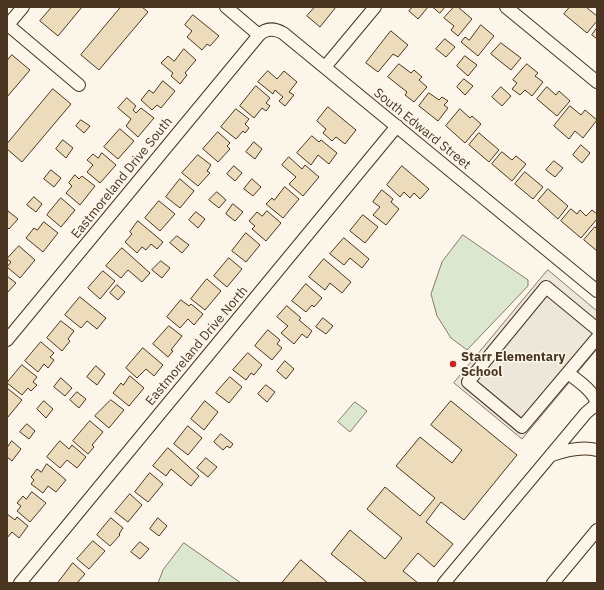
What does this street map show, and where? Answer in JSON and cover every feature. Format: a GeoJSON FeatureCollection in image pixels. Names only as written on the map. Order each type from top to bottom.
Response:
{"type":"FeatureCollection","features":[{"type":"Feature","properties":{"kind":"street"},"geometry":{"type":"LineString","coordinates":[[23,7],[7,25],[79,85]]}},
{"type":"Feature","properties":{"kind":"street"},"geometry":{"type":"LineString","coordinates":[[226,7],[259,35]]}},
{"type":"Feature","properties":{"kind":"street"},"geometry":{"type":"LineString","coordinates":[[325,67],[375,7]]}},
{"type":"Feature","properties":{"kind":"street"},"geometry":{"type":"LineString","coordinates":[[506,7],[597,82]]}},
{"type":"Feature","properties":{"kind":"street","name":"South Edward Street"},"geometry":{"type":"LineString","coordinates":[[259,35],[266,30],[279,30],[283,33],[597,291]]}},
{"type":"Feature","properties":{"kind":"street","name":"Eastmoreland Drive South"},"geometry":{"type":"LineString","coordinates":[[7,340],[259,35]]}},
{"type":"Feature","properties":{"kind":"street","name":"Eastmoreland Drive North"},"geometry":{"type":"LineString","coordinates":[[20,583],[397,126]]}},
{"type":"Feature","properties":{"kind":"street"},"geometry":{"type":"LineString","coordinates":[[597,329],[546,287],[468,382],[522,427],[597,338]]}},
{"type":"Feature","properties":{"kind":"street"},"geometry":{"type":"LineString","coordinates":[[444,583],[586,414],[593,407],[597,406],[596,399],[587,389],[568,373]]}},
{"type":"Feature","properties":{"kind":"street"},"geometry":{"type":"LineString","coordinates":[[552,455],[568,450],[597,450]]}},
{"type":"Feature","properties":{"kind":"street"},"geometry":{"type":"LineString","coordinates":[[553,583],[597,530]]}},
{"type":"Feature","properties":{"kind":"green space"},"geometry":{"type":"Polygon","coordinates":[[[463,235],[528,280],[528,286],[467,350],[451,338],[437,316],[431,294],[442,262],[463,235]]]}},
{"type":"Feature","properties":{"kind":"green space"},"geometry":{"type":"Polygon","coordinates":[[[355,402],[367,411],[350,432],[338,422],[355,402]]]}},
{"type":"Feature","properties":{"kind":"green space"},"geometry":{"type":"Polygon","coordinates":[[[184,543],[241,583],[158,583],[163,570],[184,543]]]}},
{"type":"Feature","properties":{"kind":"shaded area"},"geometry":{"type":"Polygon","coordinates":[[[548,270],[597,311],[597,349],[522,439],[454,383],[548,270]]]}},
{"type":"Feature","properties":{"kind":"building"},"geometry":{"type":"Polygon","coordinates":[[[52,7],[82,7],[58,36],[40,21],[52,7]]]}},
{"type":"Feature","properties":{"kind":"building"},"geometry":{"type":"Polygon","coordinates":[[[121,7],[142,7],[148,12],[99,70],[81,55],[121,7]]]}},
{"type":"Feature","properties":{"kind":"building"},"geometry":{"type":"Polygon","coordinates":[[[315,7],[336,7],[320,27],[307,16],[315,7]]]}},
{"type":"Feature","properties":{"kind":"building"},"geometry":{"type":"Polygon","coordinates":[[[413,7],[428,7],[418,19],[409,11],[413,7]]]}},
{"type":"Feature","properties":{"kind":"building"},"geometry":{"type":"Polygon","coordinates":[[[433,7],[445,7],[440,13],[433,7]]]}},
{"type":"Feature","properties":{"kind":"building"},"geometry":{"type":"Polygon","coordinates":[[[454,7],[458,7],[472,19],[458,36],[451,30],[454,26],[444,18],[454,7]]]}},
{"type":"Feature","properties":{"kind":"building"},"geometry":{"type":"Polygon","coordinates":[[[570,7],[586,7],[597,16],[597,21],[587,33],[564,14],[570,7]]]}},
{"type":"Feature","properties":{"kind":"building"},"geometry":{"type":"Polygon","coordinates":[[[193,15],[219,36],[210,46],[207,44],[202,50],[187,37],[192,31],[185,25],[193,15]]]}},
{"type":"Feature","properties":{"kind":"building"},"geometry":{"type":"Polygon","coordinates":[[[481,25],[494,36],[478,56],[461,42],[465,37],[469,40],[481,25]]]}},
{"type":"Feature","properties":{"kind":"building"},"geometry":{"type":"Polygon","coordinates":[[[597,28],[597,39],[592,35],[597,28]]]}},
{"type":"Feature","properties":{"kind":"building"},"geometry":{"type":"Polygon","coordinates":[[[391,31],[408,45],[398,57],[393,54],[378,72],[366,63],[391,31]]]}},
{"type":"Feature","properties":{"kind":"building"},"geometry":{"type":"Polygon","coordinates":[[[445,39],[455,47],[446,57],[436,49],[445,39]]]}},
{"type":"Feature","properties":{"kind":"building"},"geometry":{"type":"Polygon","coordinates":[[[501,43],[521,58],[511,70],[491,54],[501,43]]]}},
{"type":"Feature","properties":{"kind":"building"},"geometry":{"type":"Polygon","coordinates":[[[184,49],[196,60],[185,73],[187,75],[180,84],[171,76],[173,73],[161,63],[168,56],[174,61],[184,49]]]}},
{"type":"Feature","properties":{"kind":"building"},"geometry":{"type":"Polygon","coordinates":[[[12,55],[30,70],[7,97],[7,61],[12,55]]]}},
{"type":"Feature","properties":{"kind":"building"},"geometry":{"type":"Polygon","coordinates":[[[465,56],[477,65],[468,76],[457,66],[465,56]]]}},
{"type":"Feature","properties":{"kind":"building"},"geometry":{"type":"Polygon","coordinates":[[[399,64],[411,73],[414,70],[422,77],[419,80],[427,87],[414,102],[405,95],[407,92],[388,77],[399,64]]]}},
{"type":"Feature","properties":{"kind":"building"},"geometry":{"type":"Polygon","coordinates":[[[527,64],[538,73],[535,76],[543,82],[532,96],[525,90],[520,95],[512,89],[517,83],[513,80],[527,64]]]}},
{"type":"Feature","properties":{"kind":"building"},"geometry":{"type":"Polygon","coordinates":[[[268,71],[277,79],[284,71],[297,82],[289,92],[294,95],[285,106],[279,101],[283,97],[275,90],[273,94],[258,82],[268,71]]]}},
{"type":"Feature","properties":{"kind":"building"},"geometry":{"type":"Polygon","coordinates":[[[464,79],[473,86],[465,95],[457,87],[464,79]]]}},
{"type":"Feature","properties":{"kind":"building"},"geometry":{"type":"Polygon","coordinates":[[[163,81],[175,91],[161,108],[157,105],[152,110],[141,100],[149,90],[153,93],[163,81]]]}},
{"type":"Feature","properties":{"kind":"building"},"geometry":{"type":"Polygon","coordinates":[[[256,86],[270,98],[266,103],[270,106],[266,111],[262,108],[254,118],[240,106],[256,86]]]}},
{"type":"Feature","properties":{"kind":"building"},"geometry":{"type":"Polygon","coordinates":[[[501,87],[511,96],[502,106],[492,97],[501,87]]]}},
{"type":"Feature","properties":{"kind":"building"},"geometry":{"type":"Polygon","coordinates":[[[547,87],[556,95],[559,91],[570,101],[557,116],[537,99],[547,87]]]}},
{"type":"Feature","properties":{"kind":"building"},"geometry":{"type":"Polygon","coordinates":[[[53,89],[71,104],[22,162],[7,149],[7,144],[53,89]]]}},
{"type":"Feature","properties":{"kind":"building"},"geometry":{"type":"Polygon","coordinates":[[[429,93],[439,100],[442,97],[448,101],[444,105],[448,108],[438,121],[419,106],[429,93]]]}},
{"type":"Feature","properties":{"kind":"building"},"geometry":{"type":"Polygon","coordinates":[[[127,98],[136,106],[133,110],[136,113],[141,108],[154,118],[138,137],[126,126],[131,119],[118,108],[127,98]]]}},
{"type":"Feature","properties":{"kind":"building"},"geometry":{"type":"Polygon","coordinates":[[[570,106],[581,115],[585,110],[597,120],[583,138],[575,131],[569,139],[554,126],[570,106]]]}},
{"type":"Feature","properties":{"kind":"building"},"geometry":{"type":"Polygon","coordinates":[[[328,107],[356,130],[345,144],[336,137],[332,141],[323,133],[326,129],[317,121],[328,107]]]}},
{"type":"Feature","properties":{"kind":"building"},"geometry":{"type":"Polygon","coordinates":[[[236,109],[249,119],[245,124],[249,128],[245,133],[243,131],[236,139],[221,127],[236,109]]]}},
{"type":"Feature","properties":{"kind":"building"},"geometry":{"type":"Polygon","coordinates":[[[460,109],[470,118],[472,116],[481,124],[465,143],[446,126],[460,109]]]}},
{"type":"Feature","properties":{"kind":"building"},"geometry":{"type":"Polygon","coordinates":[[[81,120],[90,126],[84,133],[76,126],[81,120]]]}},
{"type":"Feature","properties":{"kind":"building"},"geometry":{"type":"Polygon","coordinates":[[[120,129],[134,141],[118,159],[104,147],[120,129]]]}},
{"type":"Feature","properties":{"kind":"building"},"geometry":{"type":"Polygon","coordinates":[[[218,132],[230,143],[227,146],[230,149],[218,162],[203,149],[218,132]]]}},
{"type":"Feature","properties":{"kind":"building"},"geometry":{"type":"Polygon","coordinates":[[[479,133],[499,150],[489,162],[469,145],[479,133]]]}},
{"type":"Feature","properties":{"kind":"building"},"geometry":{"type":"Polygon","coordinates":[[[312,136],[319,142],[321,140],[337,153],[329,164],[318,155],[311,165],[297,153],[312,136]]]}},
{"type":"Feature","properties":{"kind":"building"},"geometry":{"type":"Polygon","coordinates":[[[63,140],[73,148],[66,158],[56,149],[63,140]]]}},
{"type":"Feature","properties":{"kind":"building"},"geometry":{"type":"Polygon","coordinates":[[[254,142],[262,149],[255,159],[246,152],[254,142]]]}},
{"type":"Feature","properties":{"kind":"building"},"geometry":{"type":"Polygon","coordinates":[[[581,145],[590,153],[582,163],[573,155],[581,145]]]}},
{"type":"Feature","properties":{"kind":"building"},"geometry":{"type":"Polygon","coordinates":[[[502,152],[512,160],[516,156],[526,164],[512,181],[492,164],[502,152]]]}},
{"type":"Feature","properties":{"kind":"building"},"geometry":{"type":"Polygon","coordinates":[[[102,153],[116,165],[100,183],[87,172],[93,165],[87,160],[93,154],[98,158],[102,153]]]}},
{"type":"Feature","properties":{"kind":"building"},"geometry":{"type":"Polygon","coordinates":[[[198,155],[211,165],[207,171],[210,173],[198,186],[182,173],[198,155]]]}},
{"type":"Feature","properties":{"kind":"building"},"geometry":{"type":"Polygon","coordinates":[[[289,157],[302,169],[305,165],[319,177],[303,196],[289,184],[296,177],[282,165],[289,157]]]}},
{"type":"Feature","properties":{"kind":"building"},"geometry":{"type":"Polygon","coordinates":[[[554,161],[563,168],[555,177],[546,170],[554,161]]]}},
{"type":"Feature","properties":{"kind":"building"},"geometry":{"type":"Polygon","coordinates":[[[234,166],[242,173],[235,181],[227,174],[234,166]]]}},
{"type":"Feature","properties":{"kind":"building"},"geometry":{"type":"Polygon","coordinates":[[[402,166],[429,189],[420,199],[414,193],[410,198],[404,192],[400,197],[387,185],[402,166]]]}},
{"type":"Feature","properties":{"kind":"building"},"geometry":{"type":"Polygon","coordinates":[[[51,170],[61,178],[54,187],[44,179],[51,170]]]}},
{"type":"Feature","properties":{"kind":"building"},"geometry":{"type":"Polygon","coordinates":[[[525,172],[543,187],[533,199],[515,184],[525,172]]]}},
{"type":"Feature","properties":{"kind":"building"},"geometry":{"type":"Polygon","coordinates":[[[75,175],[79,179],[82,176],[95,186],[80,205],[66,193],[72,186],[69,183],[75,175]]]}},
{"type":"Feature","properties":{"kind":"building"},"geometry":{"type":"Polygon","coordinates":[[[180,179],[194,191],[180,208],[166,197],[180,179]]]}},
{"type":"Feature","properties":{"kind":"building"},"geometry":{"type":"Polygon","coordinates":[[[252,179],[261,187],[253,196],[244,189],[252,179]]]}},
{"type":"Feature","properties":{"kind":"building"},"geometry":{"type":"Polygon","coordinates":[[[285,187],[299,199],[283,218],[266,204],[272,198],[274,200],[285,187]]]}},
{"type":"Feature","properties":{"kind":"building"},"geometry":{"type":"Polygon","coordinates":[[[548,189],[568,206],[558,219],[538,201],[548,189]]]}},
{"type":"Feature","properties":{"kind":"building"},"geometry":{"type":"Polygon","coordinates":[[[382,190],[393,199],[391,202],[399,209],[386,225],[373,215],[380,207],[373,202],[382,190]]]}},
{"type":"Feature","properties":{"kind":"building"},"geometry":{"type":"Polygon","coordinates":[[[217,192],[226,200],[219,208],[209,200],[217,192]]]}},
{"type":"Feature","properties":{"kind":"building"},"geometry":{"type":"Polygon","coordinates":[[[34,197],[42,204],[36,212],[27,205],[34,197]]]}},
{"type":"Feature","properties":{"kind":"building"},"geometry":{"type":"Polygon","coordinates":[[[61,198],[75,210],[61,227],[47,215],[61,198]]]}},
{"type":"Feature","properties":{"kind":"building"},"geometry":{"type":"Polygon","coordinates":[[[159,201],[175,214],[160,231],[145,218],[159,201]]]}},
{"type":"Feature","properties":{"kind":"building"},"geometry":{"type":"Polygon","coordinates":[[[233,204],[243,212],[235,221],[226,214],[233,204]]]}},
{"type":"Feature","properties":{"kind":"building"},"geometry":{"type":"Polygon","coordinates":[[[571,209],[577,214],[580,210],[586,216],[592,210],[597,214],[597,219],[581,238],[561,221],[571,209]]]}},
{"type":"Feature","properties":{"kind":"building"},"geometry":{"type":"Polygon","coordinates":[[[8,211],[18,219],[9,229],[7,227],[8,211]]]}},
{"type":"Feature","properties":{"kind":"building"},"geometry":{"type":"Polygon","coordinates":[[[267,211],[281,223],[266,241],[252,229],[255,226],[249,221],[257,212],[262,216],[267,211]]]}},
{"type":"Feature","properties":{"kind":"building"},"geometry":{"type":"Polygon","coordinates":[[[196,212],[205,219],[198,228],[189,220],[196,212]]]}},
{"type":"Feature","properties":{"kind":"building"},"geometry":{"type":"Polygon","coordinates":[[[363,215],[378,227],[365,243],[350,231],[363,215]]]}},
{"type":"Feature","properties":{"kind":"building"},"geometry":{"type":"Polygon","coordinates":[[[138,221],[163,242],[157,249],[151,244],[146,250],[142,247],[137,253],[125,242],[132,234],[130,232],[138,221]]]}},
{"type":"Feature","properties":{"kind":"building"},"geometry":{"type":"Polygon","coordinates":[[[44,222],[58,233],[43,252],[26,238],[34,228],[37,230],[44,222]]]}},
{"type":"Feature","properties":{"kind":"building"},"geometry":{"type":"Polygon","coordinates":[[[595,227],[597,229],[597,251],[584,240],[595,227]]]}},
{"type":"Feature","properties":{"kind":"building"},"geometry":{"type":"Polygon","coordinates":[[[246,233],[260,245],[246,262],[232,251],[246,233]]]}},
{"type":"Feature","properties":{"kind":"building"},"geometry":{"type":"Polygon","coordinates":[[[177,236],[189,245],[182,253],[170,243],[177,236]]]}},
{"type":"Feature","properties":{"kind":"building"},"geometry":{"type":"Polygon","coordinates":[[[344,238],[369,259],[362,268],[350,258],[344,265],[330,254],[344,238]]]}},
{"type":"Feature","properties":{"kind":"building"},"geometry":{"type":"Polygon","coordinates":[[[19,246],[35,260],[20,278],[7,267],[11,262],[7,259],[19,246]]]}},
{"type":"Feature","properties":{"kind":"building"},"geometry":{"type":"Polygon","coordinates":[[[122,248],[150,273],[142,282],[128,270],[121,278],[106,266],[122,248]]]}},
{"type":"Feature","properties":{"kind":"building"},"geometry":{"type":"Polygon","coordinates":[[[229,258],[242,269],[227,287],[214,276],[229,258]]]}},
{"type":"Feature","properties":{"kind":"building"},"geometry":{"type":"Polygon","coordinates":[[[324,259],[351,282],[342,293],[330,283],[325,290],[309,277],[324,259]]]}},
{"type":"Feature","properties":{"kind":"building"},"geometry":{"type":"Polygon","coordinates":[[[161,261],[170,268],[162,278],[152,270],[161,261]]]}},
{"type":"Feature","properties":{"kind":"building"},"geometry":{"type":"Polygon","coordinates":[[[103,271],[115,281],[100,299],[88,288],[103,271]]]}},
{"type":"Feature","properties":{"kind":"building"},"geometry":{"type":"Polygon","coordinates":[[[7,276],[16,283],[7,293],[7,276]]]}},
{"type":"Feature","properties":{"kind":"building"},"geometry":{"type":"Polygon","coordinates":[[[207,279],[221,291],[205,310],[191,299],[207,279]]]}},
{"type":"Feature","properties":{"kind":"building"},"geometry":{"type":"Polygon","coordinates":[[[306,284],[322,298],[314,307],[312,305],[306,312],[292,301],[306,284]]]}},
{"type":"Feature","properties":{"kind":"building"},"geometry":{"type":"Polygon","coordinates":[[[117,285],[125,292],[118,300],[110,293],[117,285]]]}},
{"type":"Feature","properties":{"kind":"building"},"geometry":{"type":"Polygon","coordinates":[[[80,297],[106,318],[97,329],[87,321],[81,328],[65,315],[80,297]]]}},
{"type":"Feature","properties":{"kind":"building"},"geometry":{"type":"Polygon","coordinates":[[[181,300],[189,306],[191,304],[203,314],[194,325],[188,319],[180,328],[167,317],[181,300]]]}},
{"type":"Feature","properties":{"kind":"building"},"geometry":{"type":"Polygon","coordinates":[[[287,306],[301,318],[299,320],[312,331],[307,338],[302,334],[294,344],[281,333],[288,326],[277,317],[287,306]]]}},
{"type":"Feature","properties":{"kind":"building"},"geometry":{"type":"Polygon","coordinates":[[[323,318],[333,326],[326,334],[316,327],[323,318]]]}},
{"type":"Feature","properties":{"kind":"building"},"geometry":{"type":"Polygon","coordinates":[[[61,321],[74,331],[68,339],[70,341],[62,351],[47,338],[61,321]]]}},
{"type":"Feature","properties":{"kind":"building"},"geometry":{"type":"Polygon","coordinates":[[[169,326],[182,336],[171,350],[173,351],[168,357],[153,344],[169,326]]]}},
{"type":"Feature","properties":{"kind":"building"},"geometry":{"type":"Polygon","coordinates":[[[268,330],[280,340],[277,344],[282,348],[272,360],[255,346],[268,330]]]}},
{"type":"Feature","properties":{"kind":"building"},"geometry":{"type":"Polygon","coordinates":[[[41,342],[54,353],[50,357],[54,360],[48,368],[44,364],[38,372],[25,361],[41,342]]]}},
{"type":"Feature","properties":{"kind":"building"},"geometry":{"type":"Polygon","coordinates":[[[143,348],[163,365],[154,376],[146,369],[137,378],[126,368],[143,348]]]}},
{"type":"Feature","properties":{"kind":"building"},"geometry":{"type":"Polygon","coordinates":[[[248,353],[262,365],[254,375],[251,373],[246,380],[233,370],[248,353]]]}},
{"type":"Feature","properties":{"kind":"building"},"geometry":{"type":"Polygon","coordinates":[[[285,361],[294,369],[286,379],[277,371],[285,361]]]}},
{"type":"Feature","properties":{"kind":"building"},"geometry":{"type":"Polygon","coordinates":[[[22,365],[37,377],[33,382],[37,385],[31,391],[28,388],[22,395],[7,383],[22,365]]]}},
{"type":"Feature","properties":{"kind":"building"},"geometry":{"type":"Polygon","coordinates":[[[96,366],[105,374],[97,385],[87,377],[96,366]]]}},
{"type":"Feature","properties":{"kind":"building"},"geometry":{"type":"Polygon","coordinates":[[[130,376],[144,388],[129,406],[113,393],[121,383],[123,385],[130,376]]]}},
{"type":"Feature","properties":{"kind":"building"},"geometry":{"type":"Polygon","coordinates":[[[230,377],[242,387],[229,403],[216,393],[230,377]]]}},
{"type":"Feature","properties":{"kind":"building"},"geometry":{"type":"Polygon","coordinates":[[[61,378],[72,388],[65,396],[54,387],[61,378]]]}},
{"type":"Feature","properties":{"kind":"building"},"geometry":{"type":"Polygon","coordinates":[[[266,385],[275,392],[267,402],[258,394],[266,385]]]}},
{"type":"Feature","properties":{"kind":"building"},"geometry":{"type":"Polygon","coordinates":[[[7,388],[22,400],[8,417],[7,417],[7,388]]]}},
{"type":"Feature","properties":{"kind":"building"},"geometry":{"type":"Polygon","coordinates":[[[77,392],[86,399],[79,408],[70,400],[77,392]]]}},
{"type":"Feature","properties":{"kind":"building"},"geometry":{"type":"Polygon","coordinates":[[[111,400],[124,410],[109,428],[95,416],[111,400]]]}},
{"type":"Feature","properties":{"kind":"building"},"geometry":{"type":"Polygon","coordinates":[[[44,401],[53,409],[46,418],[37,409],[44,401]]]}},
{"type":"Feature","properties":{"kind":"building"},"geometry":{"type":"Polygon","coordinates":[[[205,401],[218,412],[204,430],[191,419],[205,401]]]}},
{"type":"Feature","properties":{"kind":"building"},"geometry":{"type":"Polygon","coordinates":[[[451,401],[517,455],[464,520],[441,502],[426,522],[453,544],[434,567],[418,553],[403,571],[418,583],[365,583],[366,582],[331,554],[350,530],[385,559],[402,538],[367,509],[385,487],[420,516],[435,498],[396,466],[420,437],[452,463],[462,450],[431,425],[451,401]]]}},
{"type":"Feature","properties":{"kind":"building"},"geometry":{"type":"Polygon","coordinates":[[[90,421],[103,432],[92,445],[94,447],[88,454],[73,441],[90,421]]]}},
{"type":"Feature","properties":{"kind":"building"},"geometry":{"type":"Polygon","coordinates":[[[27,424],[35,431],[29,439],[20,432],[27,424]]]}},
{"type":"Feature","properties":{"kind":"building"},"geometry":{"type":"Polygon","coordinates":[[[188,426],[202,438],[188,455],[174,444],[188,426]]]}},
{"type":"Feature","properties":{"kind":"building"},"geometry":{"type":"Polygon","coordinates":[[[221,434],[233,444],[230,448],[227,446],[223,450],[214,442],[221,434]]]}},
{"type":"Feature","properties":{"kind":"building"},"geometry":{"type":"Polygon","coordinates":[[[12,441],[21,449],[12,461],[7,457],[7,448],[12,441]]]}},
{"type":"Feature","properties":{"kind":"building"},"geometry":{"type":"Polygon","coordinates":[[[60,441],[69,449],[72,445],[86,457],[77,468],[67,460],[60,468],[47,457],[60,441]]]}},
{"type":"Feature","properties":{"kind":"building"},"geometry":{"type":"Polygon","coordinates":[[[168,448],[199,476],[191,486],[171,469],[166,476],[153,466],[168,448]]]}},
{"type":"Feature","properties":{"kind":"building"},"geometry":{"type":"Polygon","coordinates":[[[206,458],[217,467],[208,477],[197,468],[206,458]]]}},
{"type":"Feature","properties":{"kind":"building"},"geometry":{"type":"Polygon","coordinates":[[[47,464],[66,480],[56,492],[48,486],[43,493],[31,484],[34,480],[31,477],[37,469],[41,472],[47,464]]]}},
{"type":"Feature","properties":{"kind":"building"},"geometry":{"type":"Polygon","coordinates":[[[150,473],[163,484],[148,502],[135,492],[150,473]]]}},
{"type":"Feature","properties":{"kind":"building"},"geometry":{"type":"Polygon","coordinates":[[[32,492],[46,503],[30,522],[17,511],[21,506],[17,503],[23,496],[26,499],[32,492]]]}},
{"type":"Feature","properties":{"kind":"building"},"geometry":{"type":"Polygon","coordinates":[[[130,494],[142,505],[128,522],[115,512],[130,494]]]}},
{"type":"Feature","properties":{"kind":"building"},"geometry":{"type":"Polygon","coordinates":[[[7,514],[15,520],[17,517],[28,526],[19,538],[12,532],[7,538],[7,514]]]}},
{"type":"Feature","properties":{"kind":"building"},"geometry":{"type":"Polygon","coordinates":[[[111,518],[123,528],[119,534],[120,535],[110,546],[97,535],[111,518]]]}},
{"type":"Feature","properties":{"kind":"building"},"geometry":{"type":"Polygon","coordinates":[[[158,518],[167,526],[159,536],[150,529],[158,518]]]}},
{"type":"Feature","properties":{"kind":"building"},"geometry":{"type":"Polygon","coordinates":[[[93,541],[105,551],[89,569],[77,559],[93,541]]]}},
{"type":"Feature","properties":{"kind":"building"},"geometry":{"type":"Polygon","coordinates":[[[140,542],[149,549],[140,559],[131,552],[140,542]]]}},
{"type":"Feature","properties":{"kind":"building"},"geometry":{"type":"Polygon","coordinates":[[[301,560],[328,583],[282,583],[301,560]]]}},
{"type":"Feature","properties":{"kind":"building"},"geometry":{"type":"Polygon","coordinates":[[[73,563],[85,574],[77,583],[59,583],[58,582],[73,563]]]}},
{"type":"Feature","properties":{"kind":"place","name":"Starr Elementary School"},"geometry":{"type":"Point","coordinates":[453,364]}}]}
